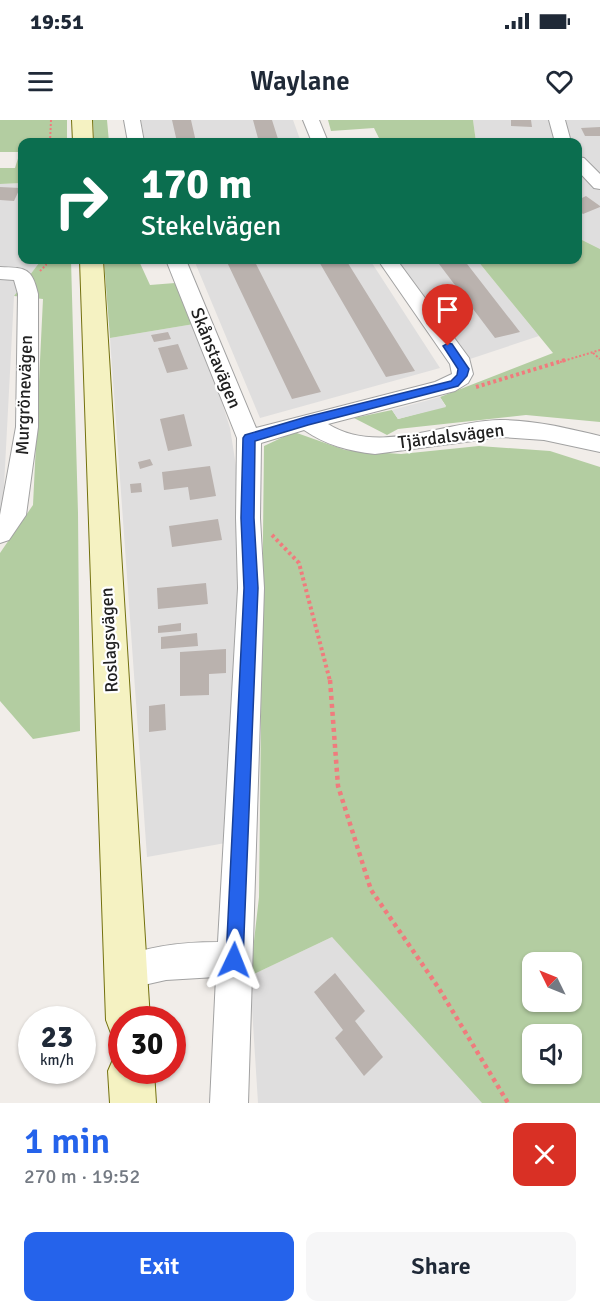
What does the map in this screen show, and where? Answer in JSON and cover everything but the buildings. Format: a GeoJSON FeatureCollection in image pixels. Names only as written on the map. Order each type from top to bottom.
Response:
{"type":"FeatureCollection","features":[{"type":"Feature","properties":{"kind":"main road"},"geometry":{"type":"LineString","coordinates":[[82,120],[83,138]]}},
{"type":"Feature","properties":{"kind":"main road","name":"Roslagsvägen"},"geometry":{"type":"LineString","coordinates":[[91,264],[127,1006]]}},
{"type":"Feature","properties":{"kind":"main road"},"geometry":{"type":"LineString","coordinates":[[132,1084],[133,1103]]}},
{"type":"Feature","properties":{"kind":"street"},"geometry":{"type":"LineString","coordinates":[[132,120],[135,138]]}},
{"type":"Feature","properties":{"kind":"street"},"geometry":{"type":"LineString","coordinates":[[311,120],[318,138]]}},
{"type":"Feature","properties":{"kind":"street"},"geometry":{"type":"LineString","coordinates":[[557,120],[562,138]]}},
{"type":"Feature","properties":{"kind":"street"},"geometry":{"type":"LineString","coordinates":[[582,166],[600,184]]}},
{"type":"Feature","properties":{"kind":"street","name":"Skånstavägen"},"geometry":{"type":"LineString","coordinates":[[178,264],[249,438],[248,518],[251,588],[229,1103]]}},
{"type":"Feature","properties":{"kind":"street"},"geometry":{"type":"LineString","coordinates":[[249,438],[306,421],[454,384],[462,376],[463,369],[460,363],[390,264]]}},
{"type":"Feature","properties":{"kind":"street","name":"Murgrönevägen"},"geometry":{"type":"LineString","coordinates":[[0,273],[19,274],[25,279],[28,294],[27,427],[14,515],[0,532]]}},
{"type":"Feature","properties":{"kind":"street","name":"Tjärdalsvägen"},"geometry":{"type":"LineString","coordinates":[[306,421],[336,438],[353,442],[407,443],[468,431],[507,428],[542,431],[600,444]]}},
{"type":"Feature","properties":{"kind":"street"},"geometry":{"type":"LineString","coordinates":[[126,972],[148,963],[192,959],[234,960]]}},
{"type":"Feature","properties":{"kind":"path"},"geometry":{"type":"LineString","coordinates":[[50,138],[51,120]]}},
{"type":"Feature","properties":{"kind":"path"},"geometry":{"type":"LineString","coordinates":[[454,384],[480,387],[600,350]]}},
{"type":"Feature","properties":{"kind":"path"},"geometry":{"type":"LineString","coordinates":[[592,353],[600,359]]}},
{"type":"Feature","properties":{"kind":"path"},"geometry":{"type":"LineString","coordinates":[[248,518],[278,539],[299,563],[329,673],[338,786],[371,890],[438,987],[508,1103]]}},
{"type":"Feature","properties":{"kind":"shaded area"},"geometry":{"type":"Polygon","coordinates":[[[141,120],[293,120],[300,138],[144,138],[141,120]]]}},
{"type":"Feature","properties":{"kind":"shaded area"},"geometry":{"type":"Polygon","coordinates":[[[473,120],[600,120],[600,249],[582,240],[582,138],[475,138],[473,120]]]}},
{"type":"Feature","properties":{"kind":"shaded area"},"geometry":{"type":"Polygon","coordinates":[[[18,183],[18,264],[38,264],[14,296],[3,505],[0,509],[0,184],[18,183]]]}},
{"type":"Feature","properties":{"kind":"shaded area"},"geometry":{"type":"Polygon","coordinates":[[[196,264],[373,264],[440,368],[260,418],[196,264]]]}},
{"type":"Feature","properties":{"kind":"shaded area"},"geometry":{"type":"Polygon","coordinates":[[[396,264],[480,264],[539,336],[470,359],[396,264]]]}},
{"type":"Feature","properties":{"kind":"shaded area"},"geometry":{"type":"Polygon","coordinates":[[[194,324],[230,428],[236,466],[238,650],[231,842],[147,857],[110,338],[194,324]]]}},
{"type":"Feature","properties":{"kind":"shaded area"},"geometry":{"type":"Polygon","coordinates":[[[440,397],[446,407],[398,419],[392,410],[440,397]]]}},
{"type":"Feature","properties":{"kind":"shaded area"},"geometry":{"type":"Polygon","coordinates":[[[332,937],[485,1103],[258,1103],[250,976],[332,937]]]}},
{"type":"Feature","properties":{"kind":"green space"},"geometry":{"type":"Polygon","coordinates":[[[0,120],[67,120],[67,138],[18,138],[18,152],[0,152],[0,120]]]}},
{"type":"Feature","properties":{"kind":"green space"},"geometry":{"type":"Polygon","coordinates":[[[93,120],[107,120],[109,138],[94,138],[93,120]]]}},
{"type":"Feature","properties":{"kind":"green space"},"geometry":{"type":"Polygon","coordinates":[[[328,120],[473,120],[475,138],[379,138],[374,128],[331,131],[328,120]]]}},
{"type":"Feature","properties":{"kind":"green space"},"geometry":{"type":"Polygon","coordinates":[[[18,158],[18,183],[0,184],[0,168],[15,168],[18,158]]]}},
{"type":"Feature","properties":{"kind":"green space"},"geometry":{"type":"Polygon","coordinates":[[[582,240],[600,249],[600,422],[526,415],[398,429],[387,435],[354,418],[392,410],[398,419],[446,406],[440,397],[553,353],[480,264],[582,264],[582,240]]]}},
{"type":"Feature","properties":{"kind":"green space"},"geometry":{"type":"Polygon","coordinates":[[[38,264],[71,264],[78,513],[80,731],[33,739],[0,701],[0,553],[33,505],[43,299],[14,296],[38,264]]]}},
{"type":"Feature","properties":{"kind":"green space"},"geometry":{"type":"Polygon","coordinates":[[[104,264],[140,264],[150,285],[175,283],[194,324],[110,338],[104,264]]]}},
{"type":"Feature","properties":{"kind":"green space"},"geometry":{"type":"Polygon","coordinates":[[[294,432],[345,450],[401,454],[479,446],[550,451],[600,467],[600,1103],[482,1103],[332,937],[250,976],[259,897],[264,446],[294,432]]]}},
{"type":"Feature","properties":{"kind":"route"},"geometry":{"type":"LineString","coordinates":[[234,960],[251,588],[248,518],[249,438],[306,421],[454,384],[462,376],[463,369],[448,346]]}}]}
